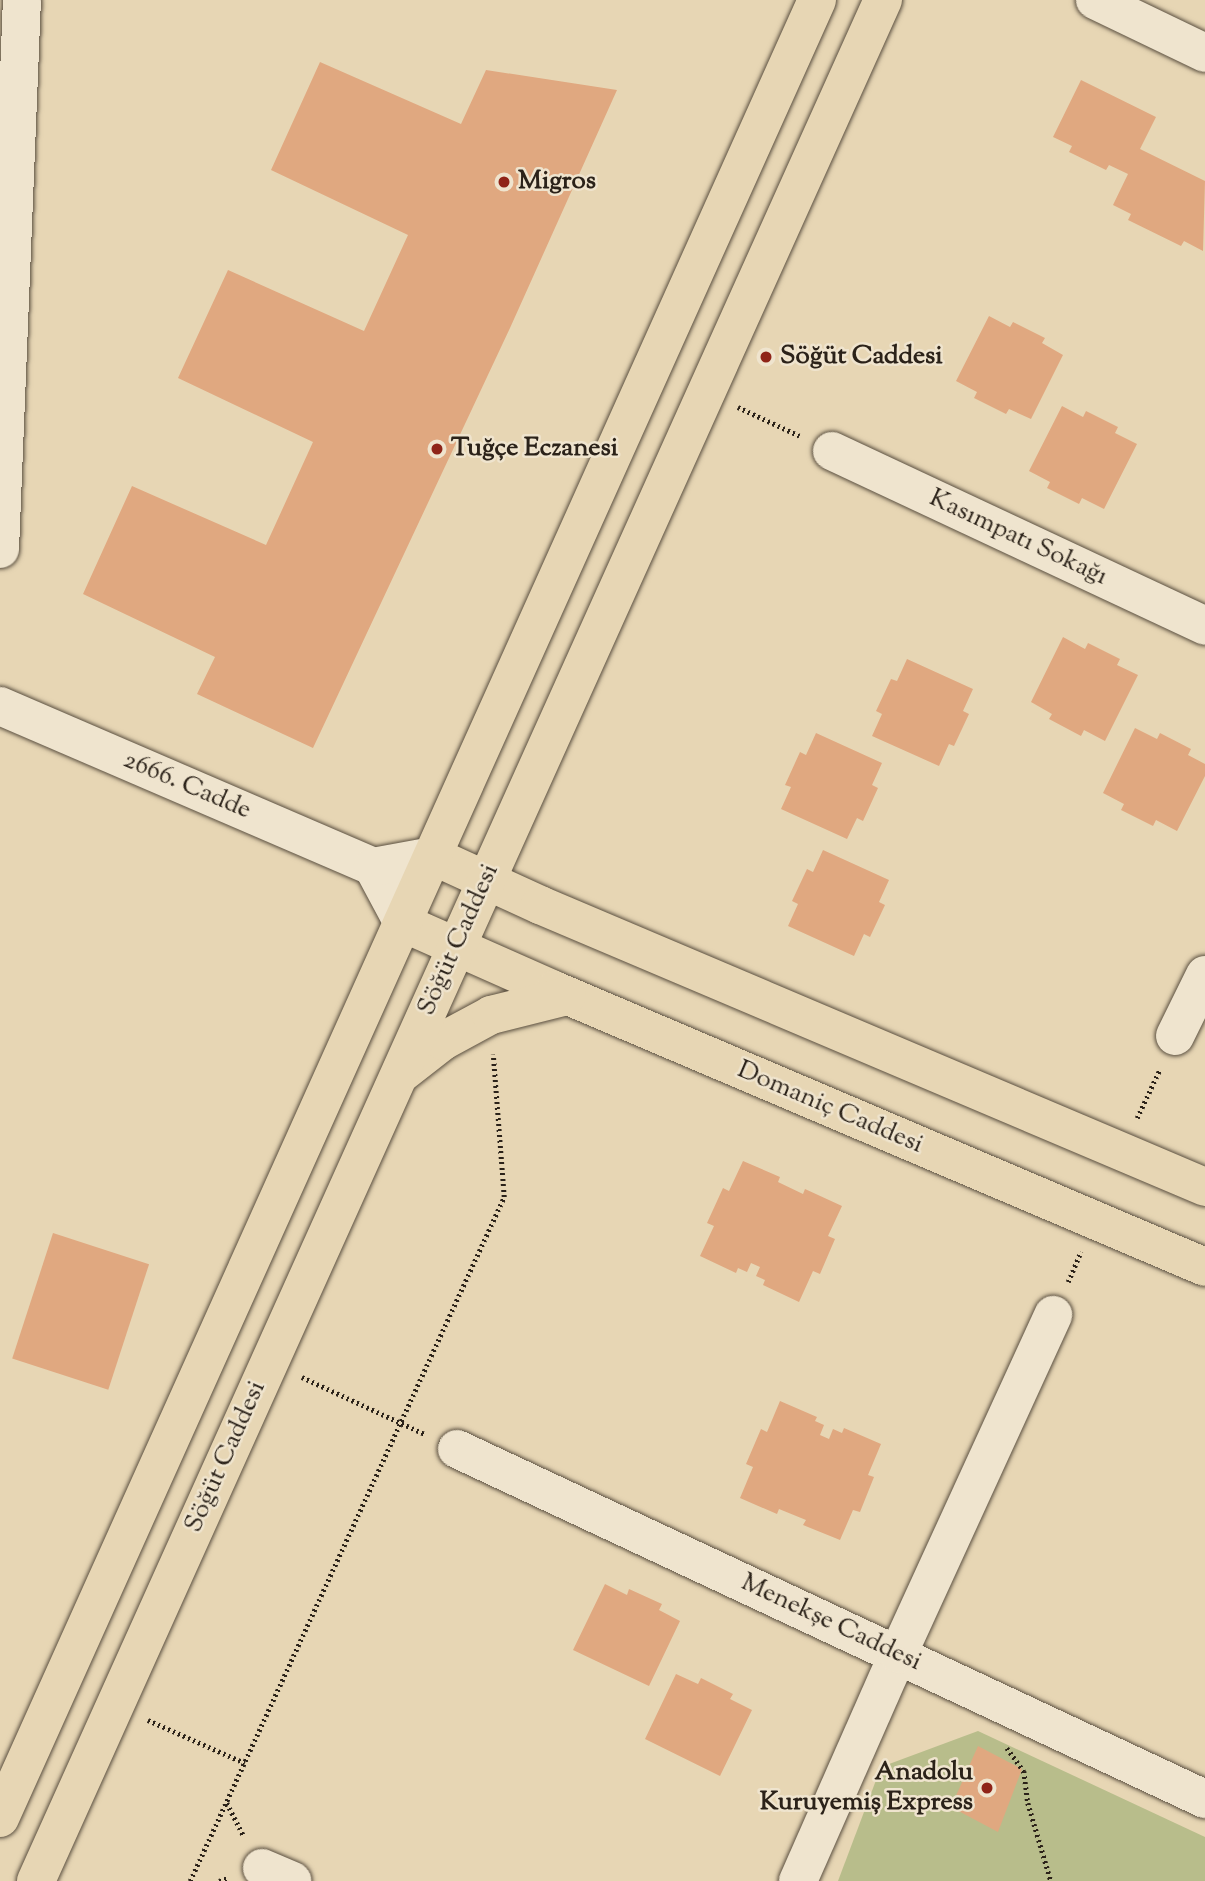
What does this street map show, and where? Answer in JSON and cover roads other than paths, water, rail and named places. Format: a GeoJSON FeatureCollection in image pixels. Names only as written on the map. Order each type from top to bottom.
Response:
{"type":"FeatureCollection","features":[{"type":"Feature","properties":{"kind":"main road"},"geometry":{"type":"LineString","coordinates":[[0,1818],[817,0]]}},
{"type":"Feature","properties":{"kind":"main road","name":"Söğüt Caddesi"},"geometry":{"type":"LineString","coordinates":[[36,1881],[883,0]]}},
{"type":"Feature","properties":{"kind":"main road"},"geometry":{"type":"LineString","coordinates":[[433,856],[1205,1187]]}},
{"type":"Feature","properties":{"kind":"main road","name":"Domaniç Caddesi"},"geometry":{"type":"LineString","coordinates":[[402,923],[567,996],[1205,1267]]}},
{"type":"Feature","properties":{"kind":"main road"},"geometry":{"type":"LineString","coordinates":[[398,1076],[443,1041],[491,1015],[520,1005],[567,996]]}},
{"type":"Feature","properties":{"kind":"street"},"geometry":{"type":"LineString","coordinates":[[0,550],[22,0]]}},
{"type":"Feature","properties":{"kind":"street"},"geometry":{"type":"LineString","coordinates":[[1095,0],[1205,53]]}},
{"type":"Feature","properties":{"kind":"street","name":"Kasımpatı Sokağı"},"geometry":{"type":"LineString","coordinates":[[832,451],[1205,626]]}},
{"type":"Feature","properties":{"kind":"street","name":"2666. Cadde"},"geometry":{"type":"LineString","coordinates":[[0,706],[373,867]]}},
{"type":"Feature","properties":{"kind":"street"},"geometry":{"type":"LineString","coordinates":[[402,923],[373,867],[433,856]]}},
{"type":"Feature","properties":{"kind":"street"},"geometry":{"type":"LineString","coordinates":[[1175,1036],[1205,975]]}},
{"type":"Feature","properties":{"kind":"street"},"geometry":{"type":"LineString","coordinates":[[798,1881],[1053,1315]]}},
{"type":"Feature","properties":{"kind":"street","name":"Menekşe Caddesi"},"geometry":{"type":"LineString","coordinates":[[457,1449],[1205,1800]]}},
{"type":"Feature","properties":{"kind":"place","name":"Migros"},"geometry":{"type":"Point","coordinates":[504,182]}},
{"type":"Feature","properties":{"kind":"place","name":"Söğüt Caddesi"},"geometry":{"type":"Point","coordinates":[766,357]}},
{"type":"Feature","properties":{"kind":"place","name":"Tuğçe Eczanesi"},"geometry":{"type":"Point","coordinates":[437,449]}},
{"type":"Feature","properties":{"kind":"place","name":"Anadolu Kuruyemiş Express"},"geometry":{"type":"Point","coordinates":[987,1788]}}]}
